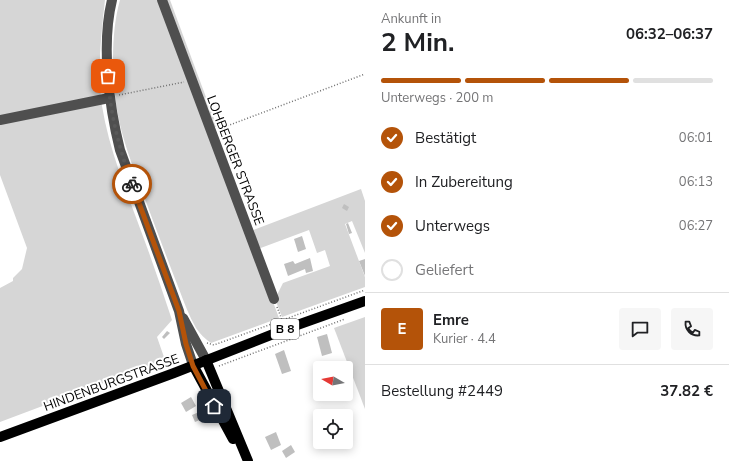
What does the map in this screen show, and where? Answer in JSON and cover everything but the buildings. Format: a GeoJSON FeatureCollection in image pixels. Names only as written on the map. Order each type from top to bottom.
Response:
{"type":"FeatureCollection","features":[{"type":"Feature","properties":{"kind":"main road","name":"HINDENBURGSTRASSE"},"geometry":{"type":"LineString","coordinates":[[0,437],[193,366],[284,324],[365,301]]}},
{"type":"Feature","properties":{"kind":"main road"},"geometry":{"type":"LineString","coordinates":[[206,360],[247,461]]}},
{"type":"Feature","properties":{"kind":"main road"},"geometry":{"type":"LineString","coordinates":[[193,366],[247,461]]}},
{"type":"Feature","properties":{"kind":"street"},"geometry":{"type":"LineString","coordinates":[[112,0],[108,34],[109,98],[120,150],[179,311],[186,344],[193,366]]}},
{"type":"Feature","properties":{"kind":"street","name":"LOHBERGER STRASSE"},"geometry":{"type":"LineString","coordinates":[[162,0],[274,298]]}},
{"type":"Feature","properties":{"kind":"street"},"geometry":{"type":"LineString","coordinates":[[0,120],[109,98]]}},
{"type":"Feature","properties":{"kind":"street"},"geometry":{"type":"LineString","coordinates":[[179,311],[206,360]]}},
{"type":"Feature","properties":{"kind":"path"},"geometry":{"type":"LineString","coordinates":[[212,132],[365,74]]}},
{"type":"Feature","properties":{"kind":"path"},"geometry":{"type":"LineString","coordinates":[[109,98],[115,95],[192,80]]}},
{"type":"Feature","properties":{"kind":"path"},"geometry":{"type":"LineString","coordinates":[[214,345],[284,324],[365,290]]}},
{"type":"Feature","properties":{"kind":"path"},"geometry":{"type":"LineString","coordinates":[[274,298],[284,324]]}},
{"type":"Feature","properties":{"kind":"path"},"geometry":{"type":"LineString","coordinates":[[222,365],[345,318]]}},
{"type":"Feature","properties":{"kind":"shaded area"},"geometry":{"type":"Polygon","coordinates":[[[0,0],[105,0],[101,40],[100,80],[105,122],[118,169],[172,320],[157,337],[165,360],[0,422],[0,288],[13,281],[13,278],[22,269],[27,248],[0,175],[0,0]]]}},
{"type":"Feature","properties":{"kind":"shaded area"},"geometry":{"type":"Polygon","coordinates":[[[120,0],[161,0],[279,318],[211,343],[199,332],[191,319],[131,161],[118,118],[113,51],[115,25],[120,0]]]}},
{"type":"Feature","properties":{"kind":"shaded area"},"geometry":{"type":"Polygon","coordinates":[[[164,0],[170,0],[217,127],[212,127],[164,0]]]}},
{"type":"Feature","properties":{"kind":"shaded area"},"geometry":{"type":"Polygon","coordinates":[[[361,189],[365,201],[365,253],[352,221],[345,224],[365,277],[365,287],[282,317],[275,299],[283,283],[330,266],[325,250],[317,253],[309,230],[258,249],[251,231],[361,189]]]}},
{"type":"Feature","properties":{"kind":"shaded area"},"geometry":{"type":"Polygon","coordinates":[[[365,317],[365,409],[353,378],[353,361],[347,361],[334,328],[365,317]]]}},
{"type":"Feature","properties":{"kind":"way so far"},"geometry":{"type":"LineString","coordinates":[[108,76],[109,98],[114,127],[120,150],[132,184]]}},
{"type":"Feature","properties":{"kind":"route"},"geometry":{"type":"LineString","coordinates":[[132,184],[179,311],[186,344],[193,366],[214,406]]}}]}
